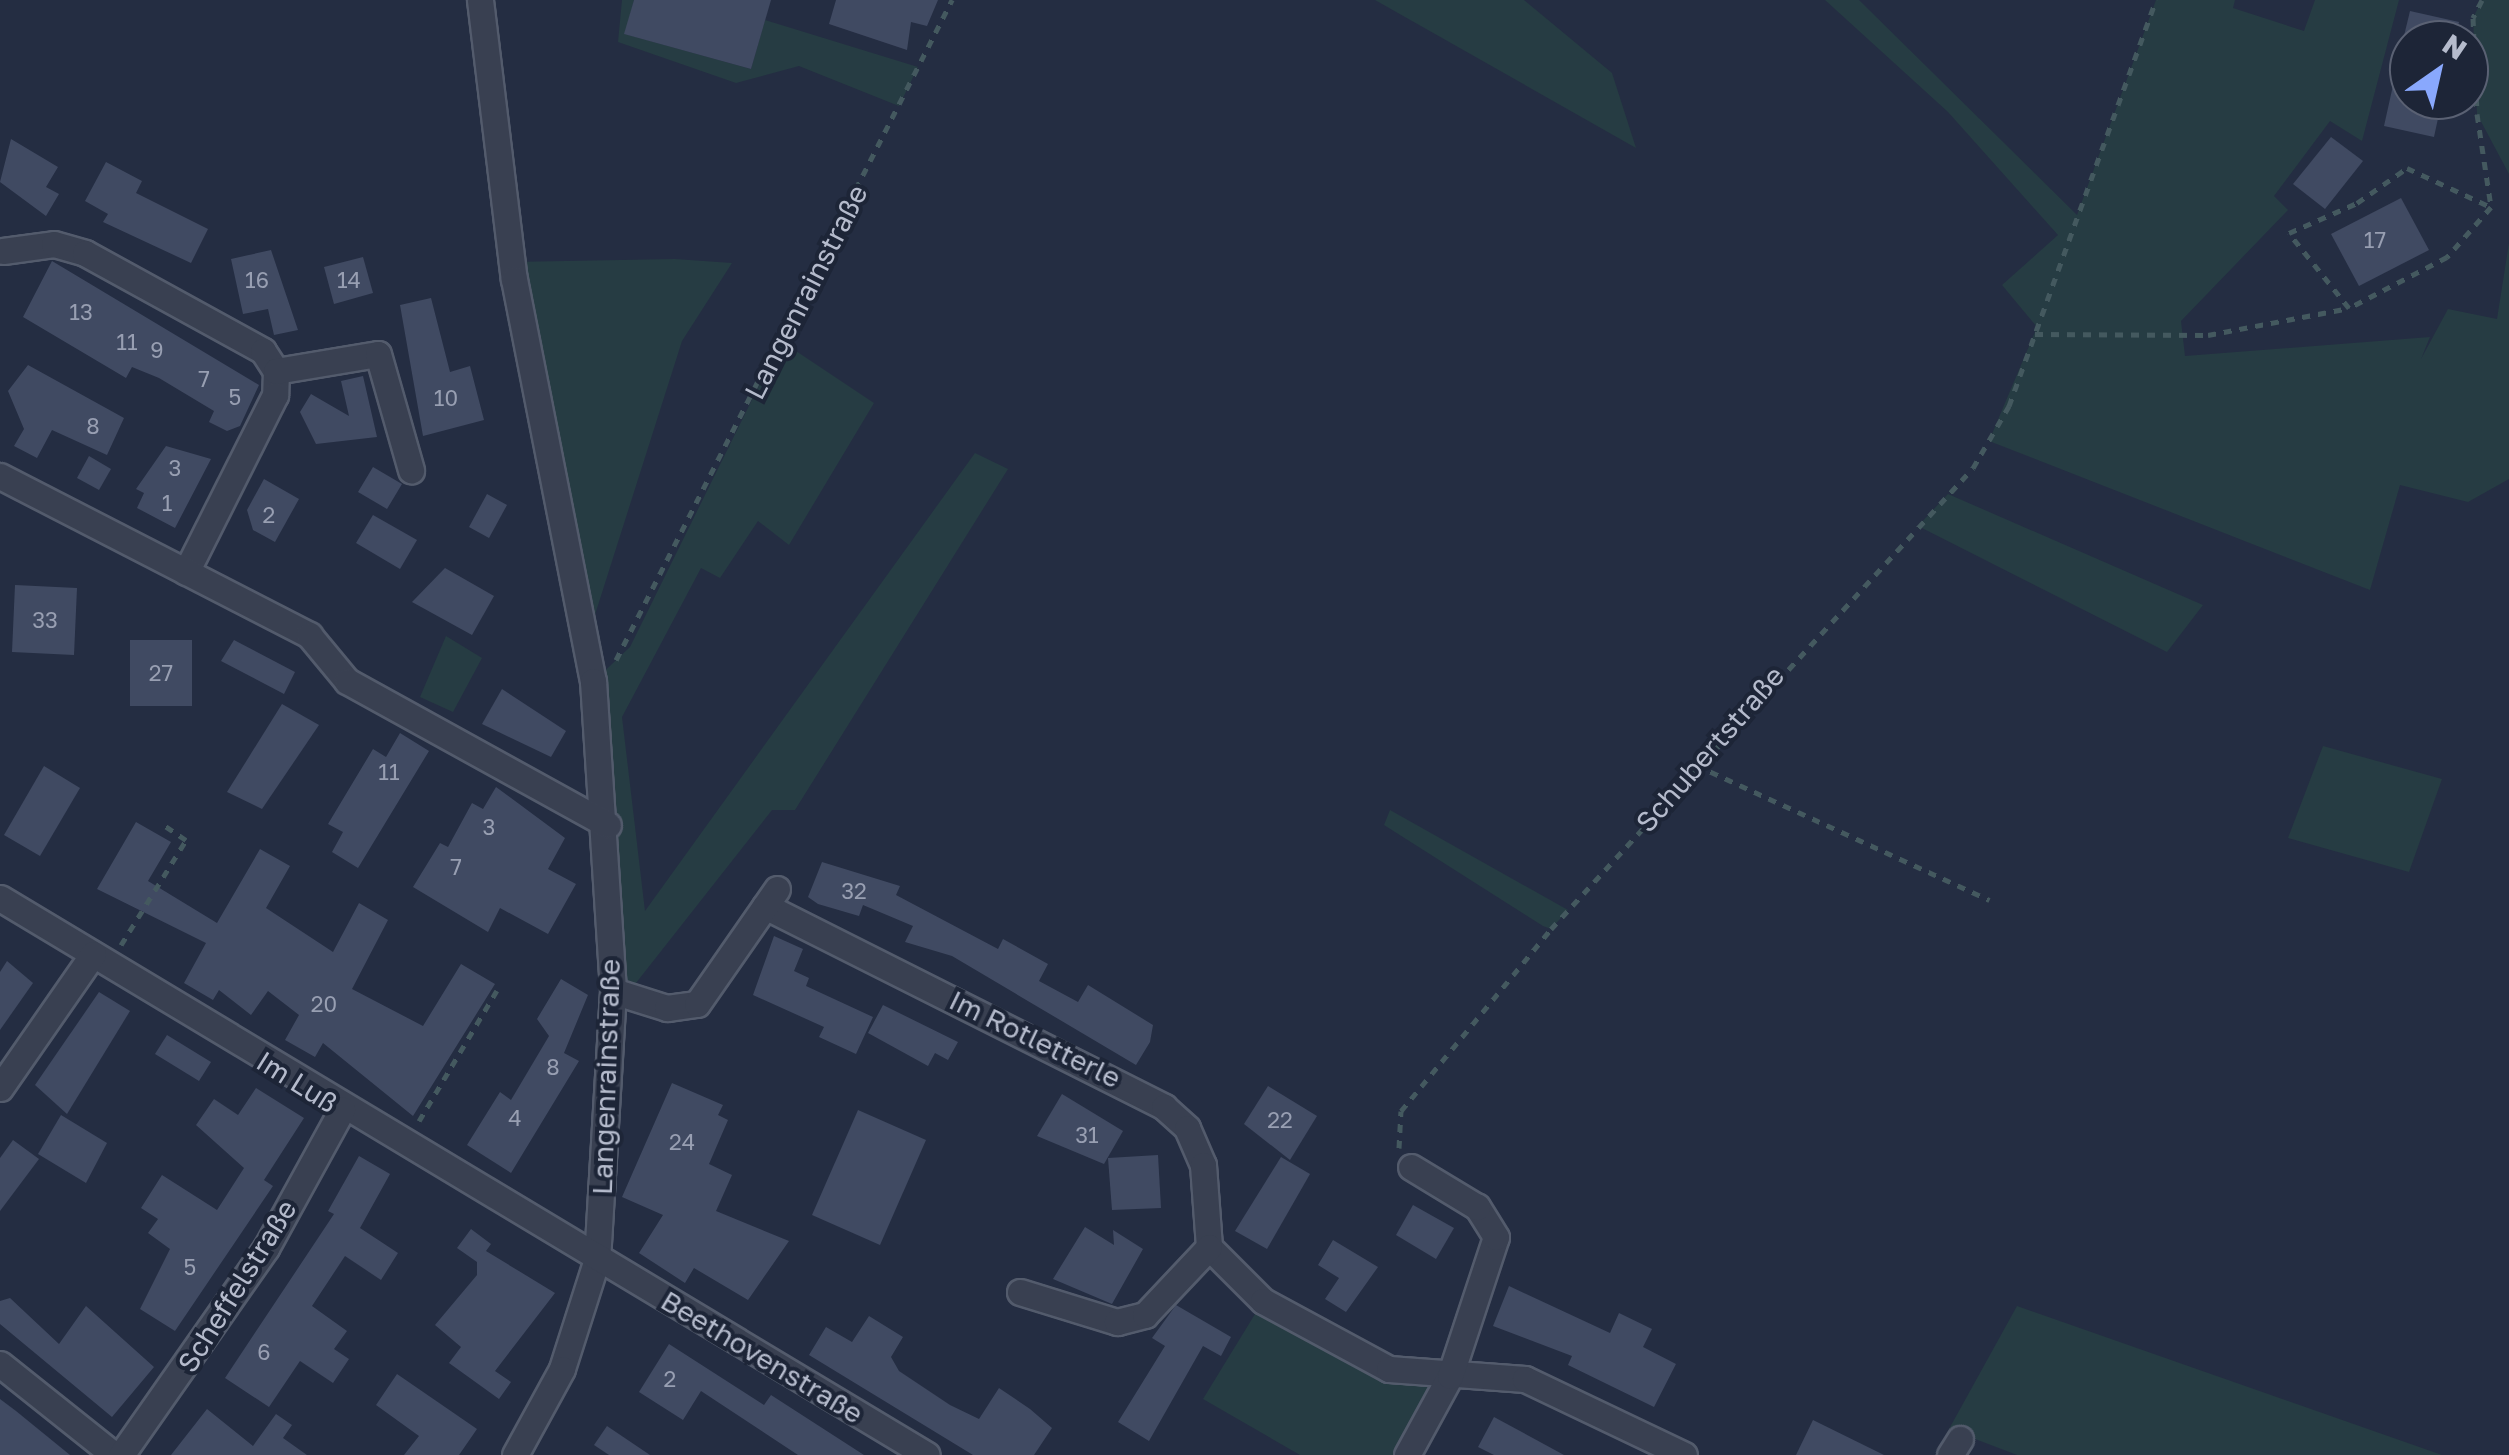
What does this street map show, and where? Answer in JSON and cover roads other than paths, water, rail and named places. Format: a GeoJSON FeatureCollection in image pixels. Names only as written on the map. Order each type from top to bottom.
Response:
{"type":"FeatureCollection","features":[{"type":"Feature","properties":{"kind":"street","name":"Langenrainstraße"},"geometry":{"type":"LineString","coordinates":[[480,0],[511,262],[593,682],[608,825],[614,991],[597,1259],[562,1370],[515,1455]]}},
{"type":"Feature","properties":{"kind":"street"},"geometry":{"type":"LineString","coordinates":[[1,258],[54,244],[85,254],[263,351],[276,371],[274,395],[186,572]]}},
{"type":"Feature","properties":{"kind":"street"},"geometry":{"type":"LineString","coordinates":[[276,371],[378,354],[411,470]]}},
{"type":"Feature","properties":{"kind":"street"},"geometry":{"type":"LineString","coordinates":[[0,476],[309,635],[354,686],[608,825]]}},
{"type":"Feature","properties":{"kind":"street","name":"Im Luß"},"geometry":{"type":"LineString","coordinates":[[0,898],[342,1110],[597,1259]]}},
{"type":"Feature","properties":{"kind":"street","name":"Im Rotletterle"},"geometry":{"type":"LineString","coordinates":[[614,991],[668,1008],[697,1004],[771,898],[1164,1106],[1203,1164],[1209,1248]]}},
{"type":"Feature","properties":{"kind":"street"},"geometry":{"type":"LineString","coordinates":[[0,1088],[101,959]]}},
{"type":"Feature","properties":{"kind":"street","name":"Scheffelstraße"},"geometry":{"type":"LineString","coordinates":[[117,1455],[266,1248],[342,1110]]}},
{"type":"Feature","properties":{"kind":"street"},"geometry":{"type":"LineString","coordinates":[[1406,1455],[1450,1376],[1496,1238],[1477,1206],[1410,1167]]}},
{"type":"Feature","properties":{"kind":"street"},"geometry":{"type":"LineString","coordinates":[[1020,1292],[1117,1322],[1145,1314],[1209,1248],[1263,1301],[1374,1362],[1408,1376],[1525,1379],[1684,1455]]}},
{"type":"Feature","properties":{"kind":"street","name":"Beethovenstraße"},"geometry":{"type":"LineString","coordinates":[[597,1259],[927,1455]]}},
{"type":"Feature","properties":{"kind":"street"},"geometry":{"type":"LineString","coordinates":[[0,1364],[117,1455]]}}]}
